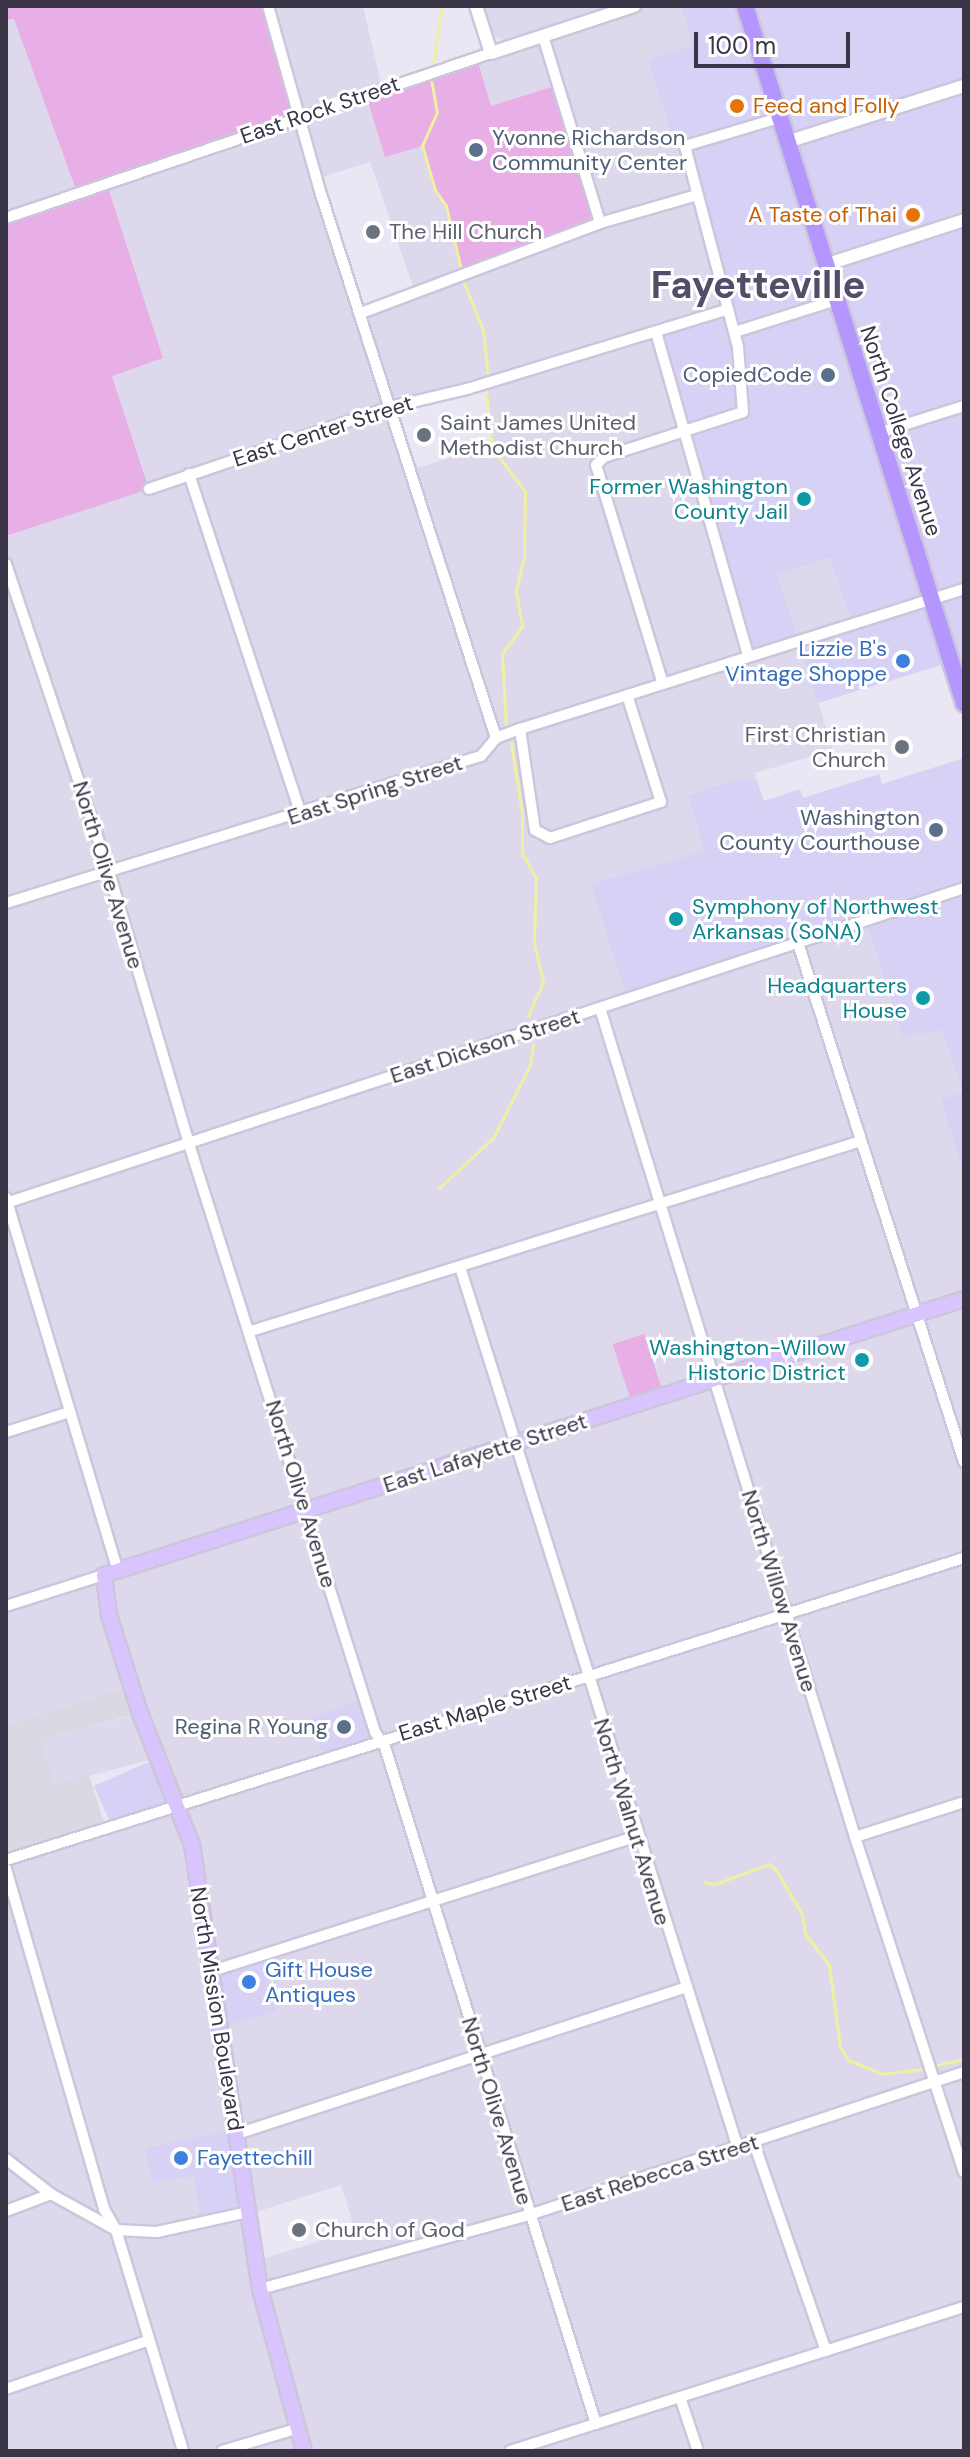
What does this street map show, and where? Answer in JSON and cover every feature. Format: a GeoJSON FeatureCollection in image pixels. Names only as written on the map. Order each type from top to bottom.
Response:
{"type":"FeatureCollection","features":[{"type":"Feature","properties":{"kind":"main road","name":"North College Avenue"},"geometry":{"type":"LineString","coordinates":[[741,6],[964,703]]}},
{"type":"Feature","properties":{"kind":"main road","name":"East Lafayette Street"},"geometry":{"type":"LineString","coordinates":[[111,1573],[964,1299]]}},
{"type":"Feature","properties":{"kind":"main road","name":"North Mission Boulevard"},"geometry":{"type":"LineString","coordinates":[[111,1573],[109,1615],[131,1685],[192,1845],[260,2289],[304,2451]]}},
{"type":"Feature","properties":{"kind":"street"},"geometry":{"type":"LineString","coordinates":[[268,6],[361,313],[496,738]]}},
{"type":"Feature","properties":{"kind":"street","name":"East Rock Street"},"geometry":{"type":"LineString","coordinates":[[6,218],[300,116],[634,6]]}},
{"type":"Feature","properties":{"kind":"street"},"geometry":{"type":"LineString","coordinates":[[478,12],[498,39],[522,43]]}},
{"type":"Feature","properties":{"kind":"street"},"geometry":{"type":"LineString","coordinates":[[478,12],[491,53]]}},
{"type":"Feature","properties":{"kind":"street"},"geometry":{"type":"LineString","coordinates":[[543,36],[600,223]]}},
{"type":"Feature","properties":{"kind":"street"},"geometry":{"type":"LineString","coordinates":[[787,142],[964,86]]}},
{"type":"Feature","properties":{"kind":"street"},"geometry":{"type":"LineString","coordinates":[[663,684],[596,465],[604,457],[743,412],[735,332],[685,146],[779,118]]}},
{"type":"Feature","properties":{"kind":"street"},"geometry":{"type":"LineString","coordinates":[[361,313],[600,223],[697,195]]}},
{"type":"Feature","properties":{"kind":"street"},"geometry":{"type":"LineString","coordinates":[[825,265],[964,220]]}},
{"type":"Feature","properties":{"kind":"street"},"geometry":{"type":"LineString","coordinates":[[735,332],[836,300]]}},
{"type":"Feature","properties":{"kind":"street","name":"East Center Street"},"geometry":{"type":"LineString","coordinates":[[149,489],[391,407],[728,309]]}},
{"type":"Feature","properties":{"kind":"street"},"geometry":{"type":"LineString","coordinates":[[656,332],[748,656]]}},
{"type":"Feature","properties":{"kind":"street"},"geometry":{"type":"LineString","coordinates":[[878,433],[964,406]]}},
{"type":"Feature","properties":{"kind":"street"},"geometry":{"type":"LineString","coordinates":[[189,474],[301,814]]}},
{"type":"Feature","properties":{"kind":"street","name":"North Olive Avenue"},"geometry":{"type":"LineString","coordinates":[[6,564],[109,872],[188,1141],[251,1331],[596,2424]]}},
{"type":"Feature","properties":{"kind":"street","name":"East Spring Street"},"geometry":{"type":"LineString","coordinates":[[6,903],[481,756],[496,738],[520,729],[964,589]]}},
{"type":"Feature","properties":{"kind":"street"},"geometry":{"type":"LineString","coordinates":[[520,729],[535,830],[550,838],[661,802],[627,695]]}},
{"type":"Feature","properties":{"kind":"street","name":"East Dickson Street"},"geometry":{"type":"LineString","coordinates":[[6,1201],[964,888]]}},
{"type":"Feature","properties":{"kind":"street"},"geometry":{"type":"LineString","coordinates":[[798,943],[964,1462]]}},
{"type":"Feature","properties":{"kind":"street","name":"North Willow Avenue"},"geometry":{"type":"LineString","coordinates":[[600,1008],[855,1837],[964,2172]]}},
{"type":"Feature","properties":{"kind":"street"},"geometry":{"type":"LineString","coordinates":[[251,1331],[861,1141]]}},
{"type":"Feature","properties":{"kind":"street"},"geometry":{"type":"LineString","coordinates":[[6,1201],[70,1412],[111,1573]]}},
{"type":"Feature","properties":{"kind":"street","name":"North Walnut Avenue"},"geometry":{"type":"LineString","coordinates":[[460,1267],[684,1988],[738,2148]]}},
{"type":"Feature","properties":{"kind":"street"},"geometry":{"type":"LineString","coordinates":[[6,1432],[70,1412]]}},
{"type":"Feature","properties":{"kind":"street","name":"East Maple Street"},"geometry":{"type":"LineString","coordinates":[[6,1860],[964,1558]]}},
{"type":"Feature","properties":{"kind":"street","name":"East Lafayette Street"},"geometry":{"type":"LineString","coordinates":[[6,1606],[111,1573]]}},
{"type":"Feature","properties":{"kind":"street"},"geometry":{"type":"LineString","coordinates":[[855,1837],[964,1802]]}},
{"type":"Feature","properties":{"kind":"street"},"geometry":{"type":"LineString","coordinates":[[212,1971],[637,1836]]}},
{"type":"Feature","properties":{"kind":"street"},"geometry":{"type":"LineString","coordinates":[[6,1869],[104,2209],[116,2230],[147,2341],[183,2451]]}},
{"type":"Feature","properties":{"kind":"street"},"geometry":{"type":"LineString","coordinates":[[237,2134],[684,1988]]}},
{"type":"Feature","properties":{"kind":"street","name":"East Rebecca Street"},"geometry":{"type":"LineString","coordinates":[[260,2289],[529,2215],[964,2072]]}},
{"type":"Feature","properties":{"kind":"street"},"geometry":{"type":"LineString","coordinates":[[754,2143],[826,2351]]}},
{"type":"Feature","properties":{"kind":"street"},"geometry":{"type":"LineString","coordinates":[[6,2159],[51,2194],[116,2230],[157,2232],[248,2212]]}},
{"type":"Feature","properties":{"kind":"street"},"geometry":{"type":"LineString","coordinates":[[6,2211],[51,2194]]}},
{"type":"Feature","properties":{"kind":"street"},"geometry":{"type":"LineString","coordinates":[[510,2451],[964,2307]]}},
{"type":"Feature","properties":{"kind":"street"},"geometry":{"type":"LineString","coordinates":[[6,2389],[147,2341]]}},
{"type":"Feature","properties":{"kind":"street"},"geometry":{"type":"LineString","coordinates":[[680,2397],[698,2451]]}},
{"type":"Feature","properties":{"kind":"street"},"geometry":{"type":"LineString","coordinates":[[222,2451],[296,2429]]}},
{"type":"Feature","properties":{"kind":"shaded area"},"geometry":{"type":"Polygon","coordinates":[[[6,6],[268,6],[300,116],[107,184],[163,358],[112,376],[149,489],[6,536],[6,218],[77,193],[14,19],[6,20],[6,6]]]}},
{"type":"Feature","properties":{"kind":"shaded area"},"geometry":{"type":"Polygon","coordinates":[[[268,6],[363,6],[382,89],[385,156],[422,145],[435,190],[446,206],[462,274],[491,106],[477,58],[508,43],[490,33],[476,6],[681,6],[694,45],[650,59],[685,150],[728,309],[777,575],[831,558],[852,624],[799,641],[833,750],[755,773],[757,781],[688,794],[706,851],[591,884],[866,920],[903,1037],[942,1029],[962,1093],[941,1100],[964,1174],[964,2451],[6,2451],[6,1860],[178,1806],[157,1758],[55,1785],[41,1740],[140,1714],[131,1685],[6,1726],[6,536],[149,488],[112,375],[163,358],[107,183],[268,6]],[[370,162],[316,179],[360,312],[415,292],[370,162]],[[487,384],[391,407],[411,470],[491,445],[487,384]],[[194,2175],[200,2222],[248,2212],[194,2175]],[[341,2185],[249,2214],[256,2261],[355,2230],[341,2185]]]}},
{"type":"Feature","properties":{"kind":"shaded area"},"geometry":{"type":"Polygon","coordinates":[[[681,6],[736,6],[749,25],[745,6],[964,6],[964,703],[951,662],[818,703],[798,641],[748,656],[656,332],[728,308],[685,150],[675,144],[649,59],[693,45],[681,6]],[[830,558],[777,575],[799,641],[852,624],[830,558]]]}},
{"type":"Feature","properties":{"kind":"shaded area"},"geometry":{"type":"Polygon","coordinates":[[[14,18],[77,194],[6,217],[6,20],[14,18]]]}},
{"type":"Feature","properties":{"kind":"shaded area"},"geometry":{"type":"Polygon","coordinates":[[[477,58],[491,106],[558,85],[600,223],[462,275],[446,206],[435,190],[422,146],[385,157],[366,95],[477,58]]]}},
{"type":"Feature","properties":{"kind":"shaded area"},"geometry":{"type":"Polygon","coordinates":[[[964,758],[964,1174],[941,1100],[962,1092],[942,1030],[903,1037],[866,921],[627,999],[591,884],[705,851],[688,795],[739,779],[757,781],[764,801],[800,789],[803,798],[879,774],[882,784],[964,758]]]}},
{"type":"Feature","properties":{"kind":"shaded area"},"geometry":{"type":"Polygon","coordinates":[[[644,1334],[664,1396],[633,1406],[613,1344],[644,1334]]]}},
{"type":"Feature","properties":{"kind":"shaded area"},"geometry":{"type":"Polygon","coordinates":[[[131,1685],[140,1713],[41,1740],[55,1785],[89,1775],[106,1829],[6,1860],[6,1726],[131,1685]]]}},
{"type":"Feature","properties":{"kind":"shaded area"},"geometry":{"type":"Polygon","coordinates":[[[365,1698],[381,1741],[325,1761],[310,1718],[365,1698]]]}},
{"type":"Feature","properties":{"kind":"shaded area"},"geometry":{"type":"Polygon","coordinates":[[[157,1758],[178,1806],[115,1834],[94,1786],[157,1758]]]}},
{"type":"Feature","properties":{"kind":"shaded area"},"geometry":{"type":"Polygon","coordinates":[[[263,1955],[276,2010],[221,2028],[212,1971],[263,1955]]]}},
{"type":"Feature","properties":{"kind":"shaded area"},"geometry":{"type":"Polygon","coordinates":[[[236,2128],[248,2212],[200,2222],[194,2176],[153,2182],[145,2149],[236,2128]]]}},
{"type":"Feature","properties":{"kind":"waterway"},"geometry":{"type":"LineString","coordinates":[[433,63],[442,6]]}},
{"type":"Feature","properties":{"kind":"waterway"},"geometry":{"type":"LineString","coordinates":[[431,79],[437,112],[422,145],[435,190],[446,206],[461,269]]}},
{"type":"Feature","properties":{"kind":"waterway"},"geometry":{"type":"LineString","coordinates":[[464,283],[483,330],[488,376]]}},
{"type":"Feature","properties":{"kind":"waterway"},"geometry":{"type":"LineString","coordinates":[[486,392],[492,448],[525,491],[524,556],[516,591],[522,626],[502,654],[506,726]]}},
{"type":"Feature","properties":{"kind":"waterway"},"geometry":{"type":"LineString","coordinates":[[511,743],[522,813],[522,853],[536,878],[534,943],[543,982],[528,1016]]}},
{"type":"Feature","properties":{"kind":"waterway"},"geometry":{"type":"LineString","coordinates":[[439,1188],[493,1138],[530,1065],[533,1045]]}},
{"type":"Feature","properties":{"kind":"waterway"},"geometry":{"type":"LineString","coordinates":[[704,1882],[715,1884],[769,1864],[776,1870],[802,1914],[805,1934],[829,1965],[840,2047],[848,2060],[882,2074],[921,2069]]}},
{"type":"Feature","properties":{"kind":"waterway"},"geometry":{"type":"LineString","coordinates":[[933,2066],[964,2059]]}},
{"type":"Feature","properties":{"kind":"place","name":"Feed and Folly"},"geometry":{"type":"Point","coordinates":[737,106]}},
{"type":"Feature","properties":{"kind":"place","name":"Yvonne Richardson Community Center"},"geometry":{"type":"Point","coordinates":[476,150]}},
{"type":"Feature","properties":{"kind":"place","name":"A Taste of Thai"},"geometry":{"type":"Point","coordinates":[913,215]}},
{"type":"Feature","properties":{"kind":"place","name":"The Hill Church"},"geometry":{"type":"Point","coordinates":[373,232]}},
{"type":"Feature","properties":{"kind":"place","name":"CopiedCode"},"geometry":{"type":"Point","coordinates":[828,375]}},
{"type":"Feature","properties":{"kind":"place","name":"Saint James United Methodist Church"},"geometry":{"type":"Point","coordinates":[424,435]}},
{"type":"Feature","properties":{"kind":"place","name":"Former Washington County Jail"},"geometry":{"type":"Point","coordinates":[804,499]}},
{"type":"Feature","properties":{"kind":"place","name":"Lizzie B's Vintage Shoppe"},"geometry":{"type":"Point","coordinates":[903,661]}},
{"type":"Feature","properties":{"kind":"place","name":"First Christian Church"},"geometry":{"type":"Point","coordinates":[902,747]}},
{"type":"Feature","properties":{"kind":"place","name":"Washington County Courthouse"},"geometry":{"type":"Point","coordinates":[936,830]}},
{"type":"Feature","properties":{"kind":"place","name":"Symphony of Northwest Arkansas (SoNA)"},"geometry":{"type":"Point","coordinates":[676,919]}},
{"type":"Feature","properties":{"kind":"place","name":"Headquarters House"},"geometry":{"type":"Point","coordinates":[923,998]}},
{"type":"Feature","properties":{"kind":"place","name":"Washington-Willow Historic District"},"geometry":{"type":"Point","coordinates":[862,1360]}},
{"type":"Feature","properties":{"kind":"place","name":"Regina R Young"},"geometry":{"type":"Point","coordinates":[344,1727]}},
{"type":"Feature","properties":{"kind":"place","name":"Gift House Antiques"},"geometry":{"type":"Point","coordinates":[249,1982]}},
{"type":"Feature","properties":{"kind":"place","name":"Fayettechill"},"geometry":{"type":"Point","coordinates":[181,2158]}},
{"type":"Feature","properties":{"kind":"place","name":"Church of God"},"geometry":{"type":"Point","coordinates":[299,2230]}},
{"type":"Feature","properties":{"kind":"district","name":"Fayetteville"},"geometry":{"type":"Point","coordinates":[758,286]}}]}
